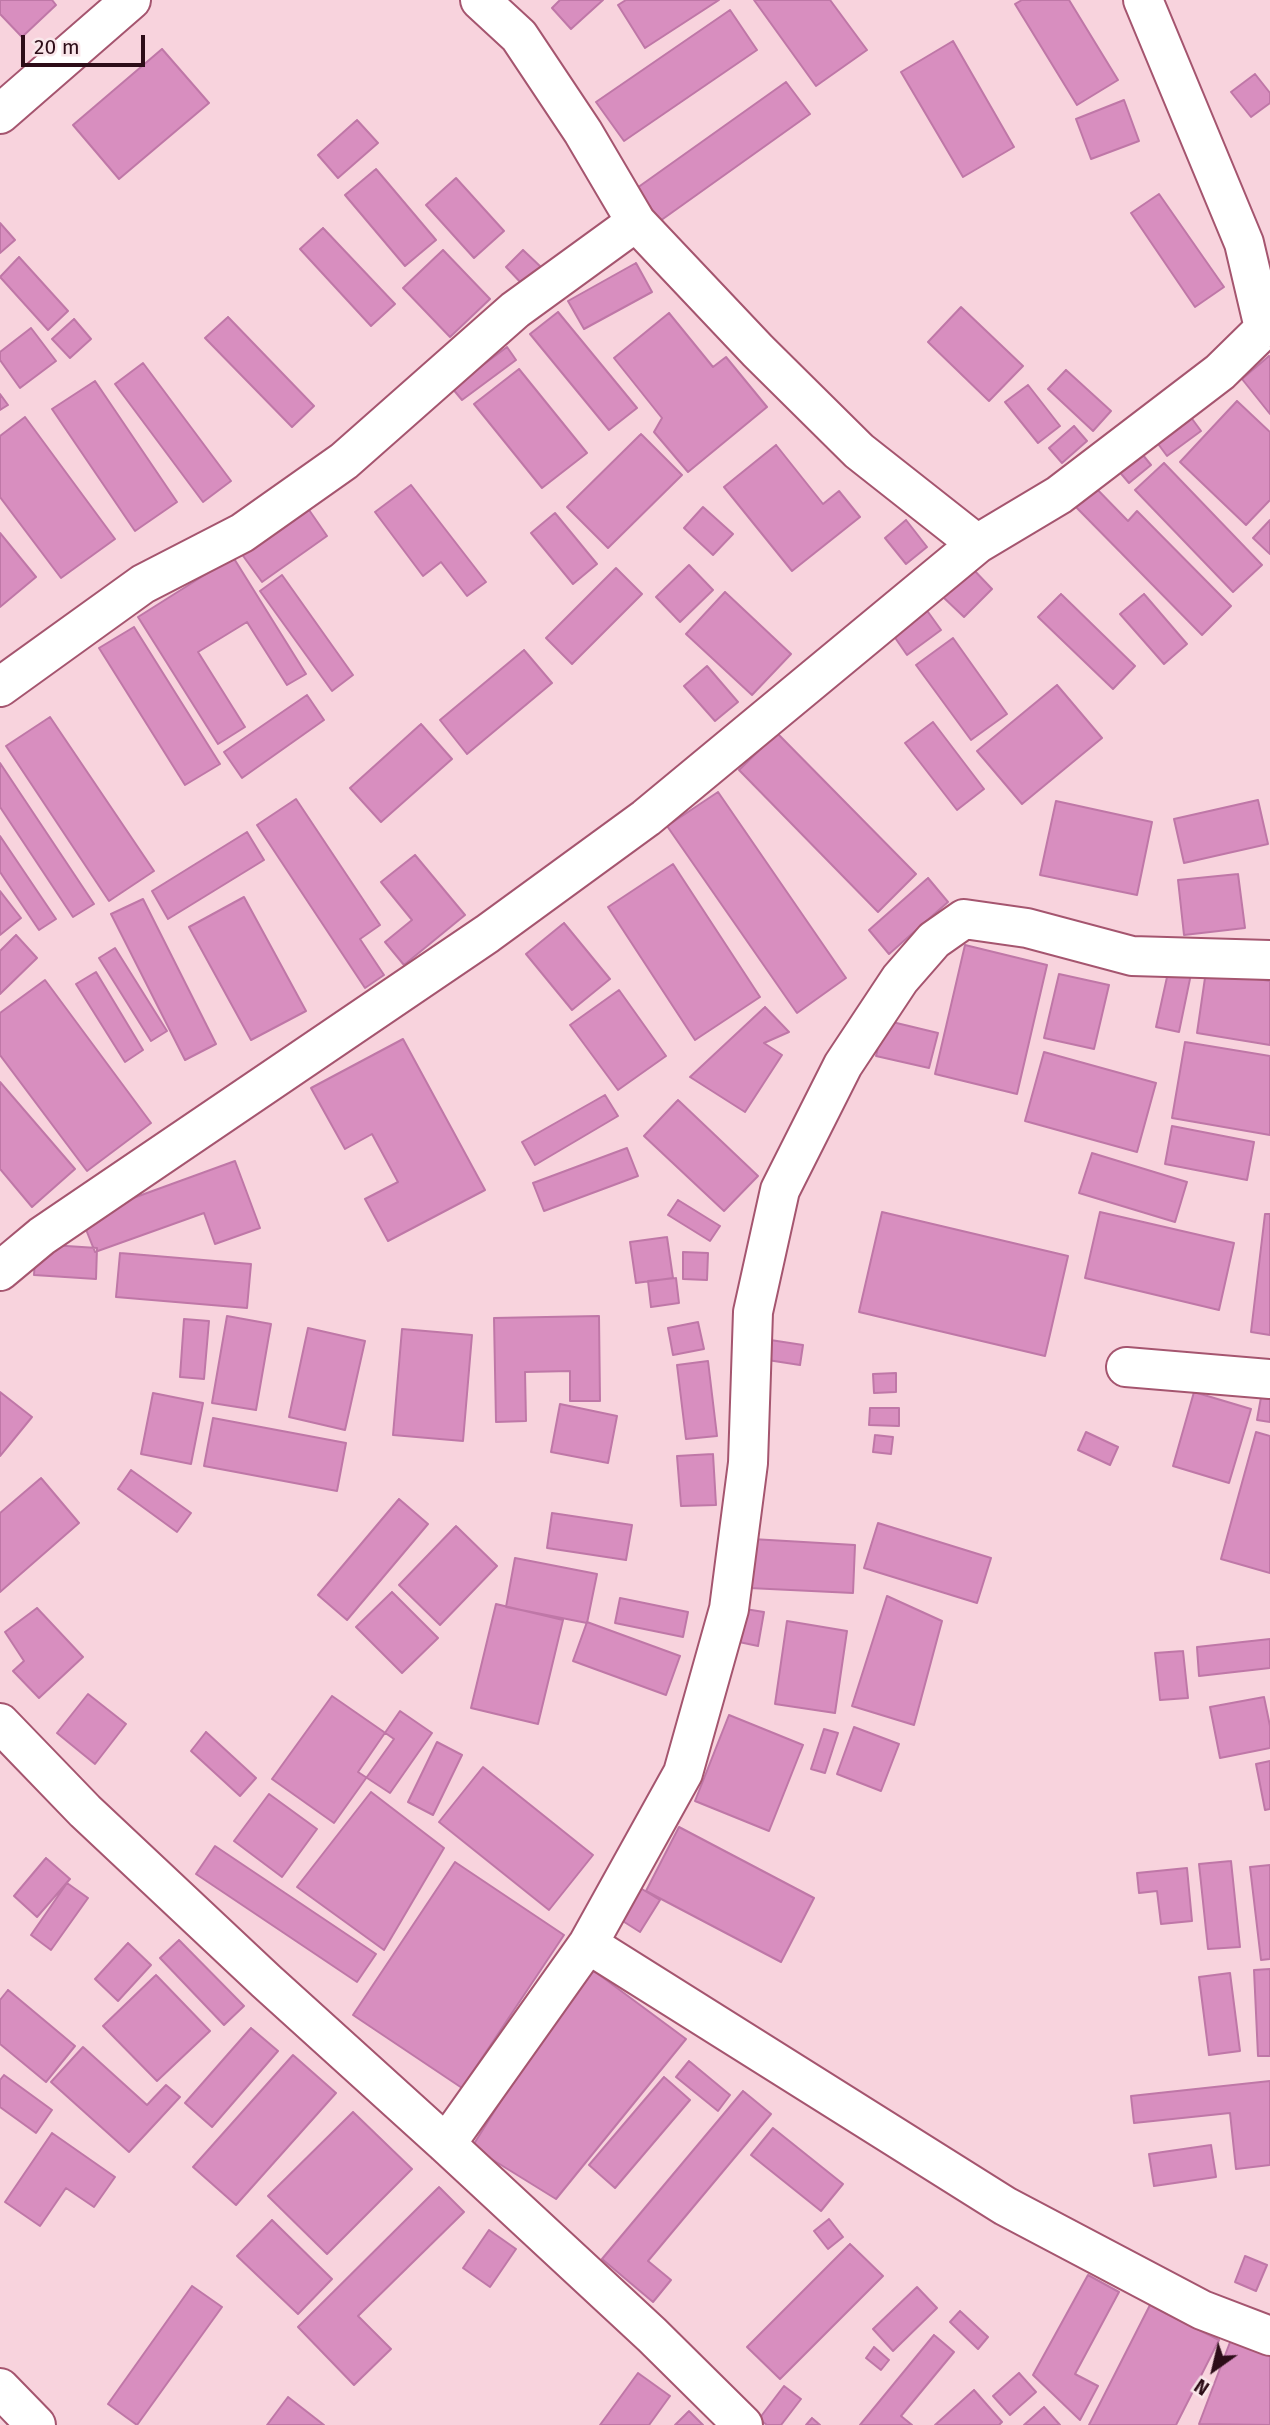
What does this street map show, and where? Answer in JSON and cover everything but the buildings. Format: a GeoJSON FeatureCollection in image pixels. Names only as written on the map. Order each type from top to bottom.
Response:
{"type":"FeatureCollection","features":[{"type":"Feature","properties":{"kind":"street"},"geometry":{"type":"LineString","coordinates":[[0,114],[131,0]]}},
{"type":"Feature","properties":{"kind":"street"},"geometry":{"type":"LineString","coordinates":[[480,0],[519,36],[583,132],[636,222],[758,351],[859,451],[977,544]]}},
{"type":"Feature","properties":{"kind":"street"},"geometry":{"type":"LineString","coordinates":[[0,1271],[42,1236],[487,934],[646,818],[977,544],[1059,495],[1220,372],[1267,326],[1257,250],[1143,0]]}},
{"type":"Feature","properties":{"kind":"street"},"geometry":{"type":"LineString","coordinates":[[0,687],[143,584],[242,533],[344,461],[515,310],[636,222]]}},
{"type":"Feature","properties":{"kind":"street"},"geometry":{"type":"LineString","coordinates":[[446,2144],[588,1944],[683,1773],[729,1609],[748,1463],[753,1311],[780,1190],[843,1065],[900,979],[934,940],[964,919],[1027,928],[1132,956],[1270,960]]}},
{"type":"Feature","properties":{"kind":"street"},"geometry":{"type":"LineString","coordinates":[[1126,1367],[1270,1379]]}},
{"type":"Feature","properties":{"kind":"street"},"geometry":{"type":"LineString","coordinates":[[0,1723],[85,1811],[235,1953],[652,2335],[743,2425]]}},
{"type":"Feature","properties":{"kind":"street"},"geometry":{"type":"LineString","coordinates":[[588,1944],[1005,2206],[1202,2310],[1270,2336]]}},
{"type":"Feature","properties":{"kind":"street"},"geometry":{"type":"LineString","coordinates":[[0,2388],[36,2425]]}}]}
